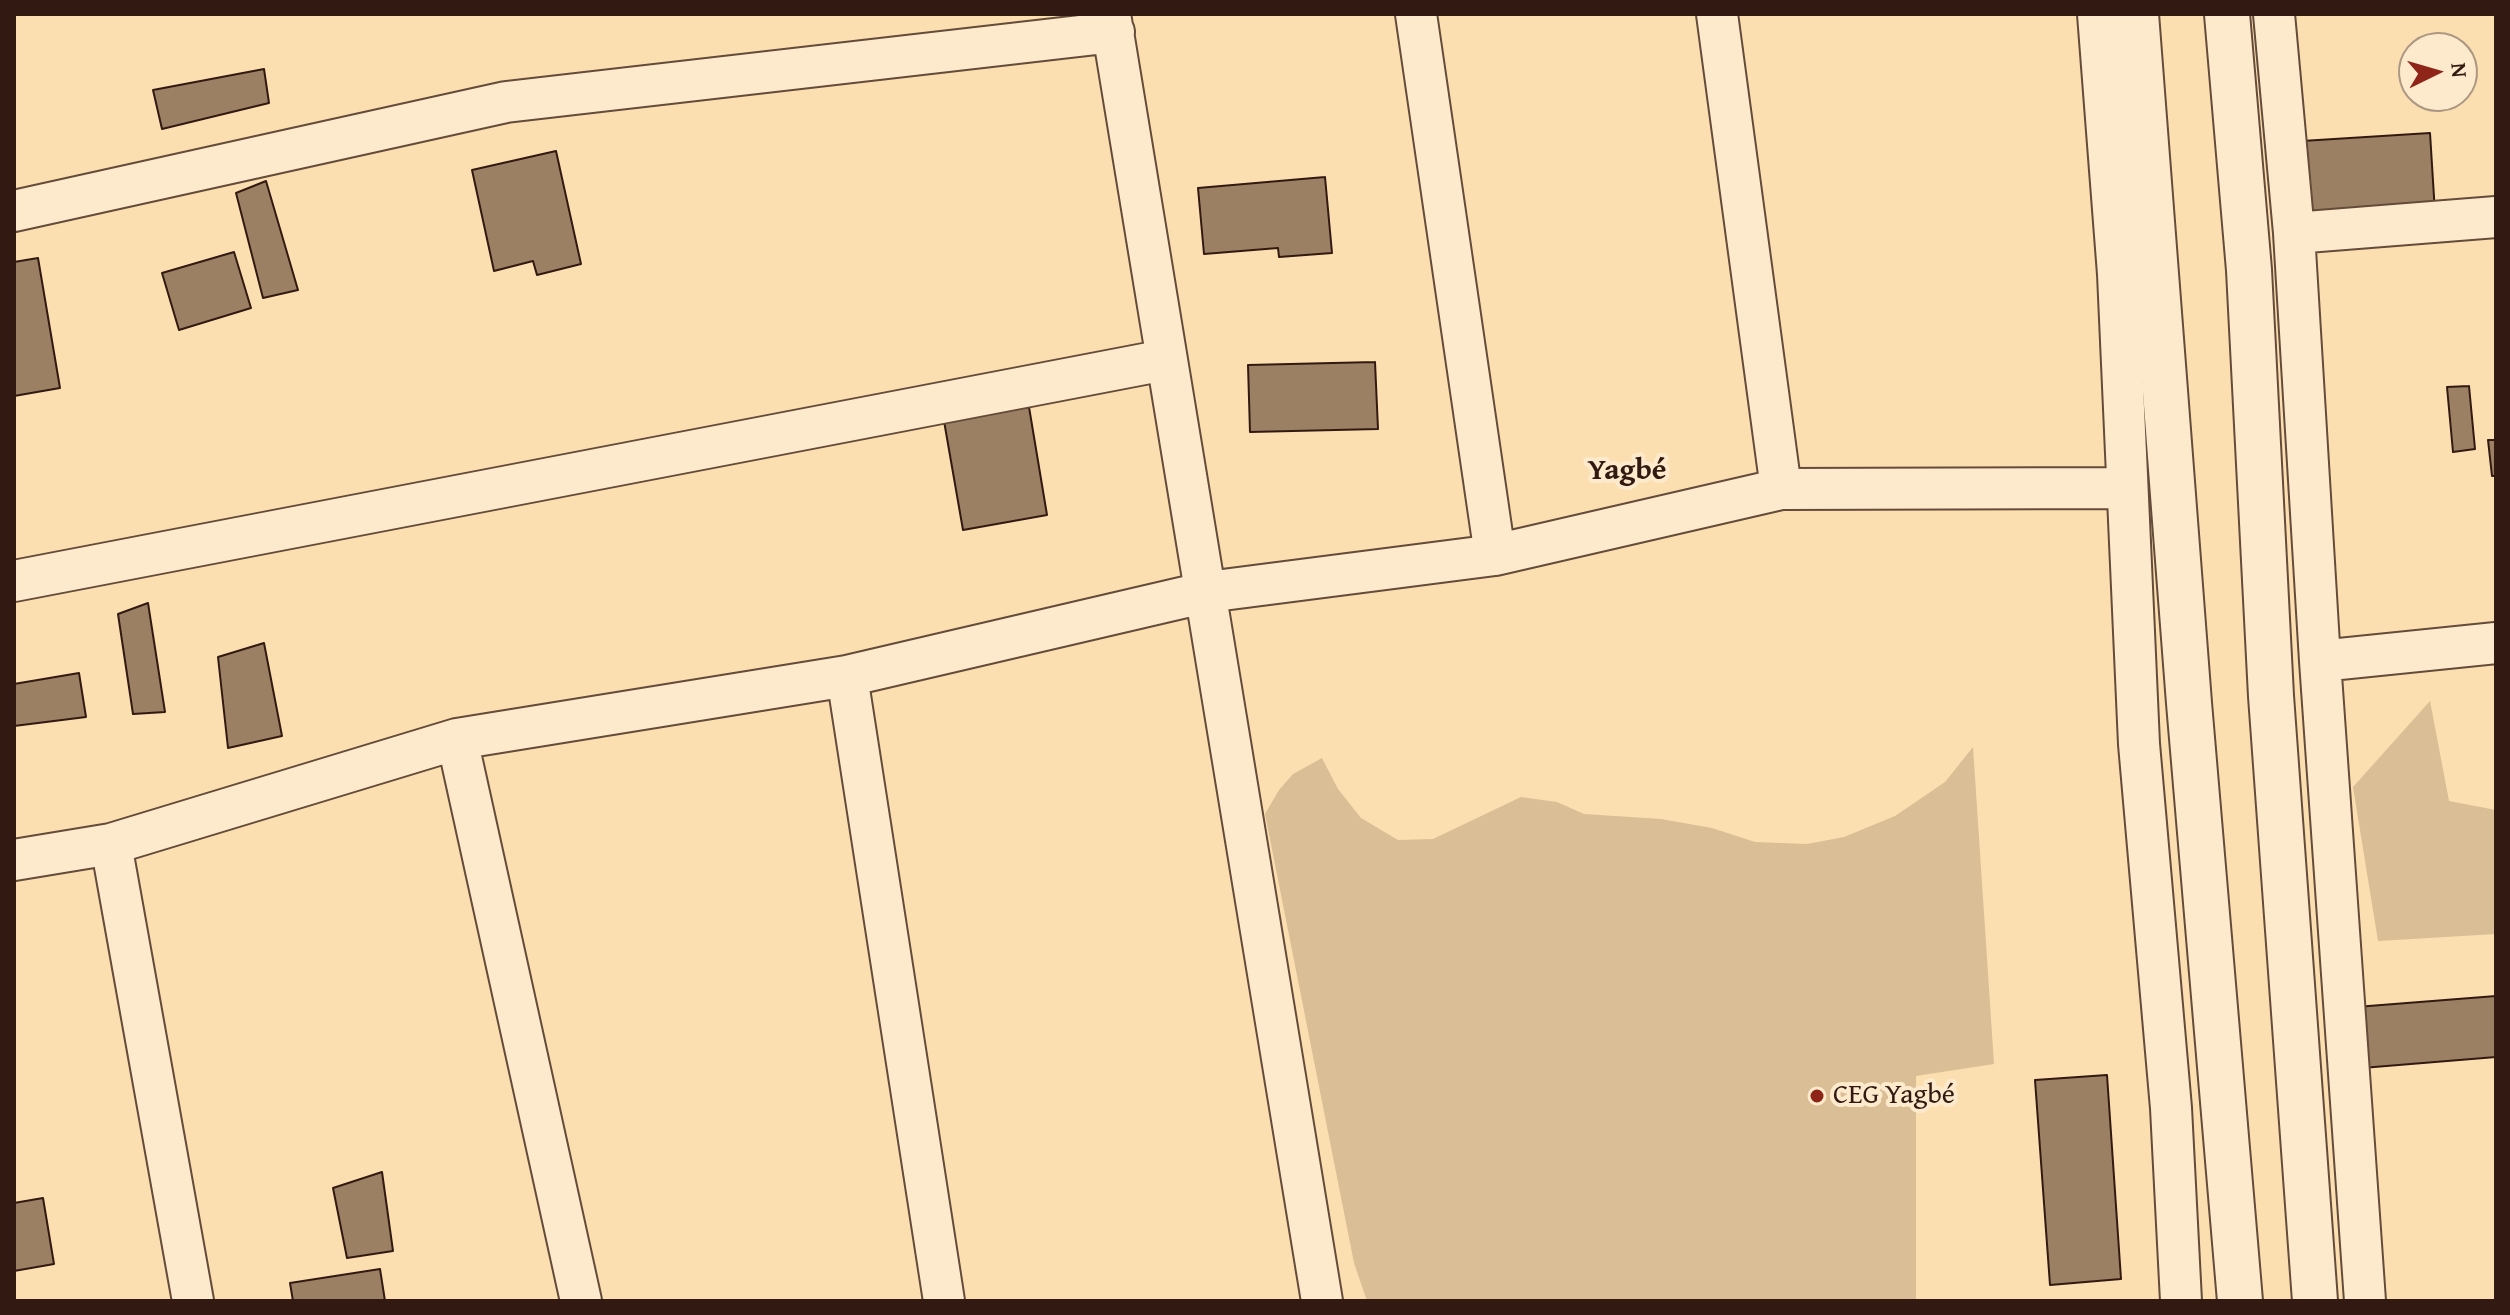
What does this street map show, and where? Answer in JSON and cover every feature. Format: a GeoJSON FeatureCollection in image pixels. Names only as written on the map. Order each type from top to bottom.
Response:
{"type":"FeatureCollection","features":[{"type":"Feature","properties":{"kind":"street"},"geometry":{"type":"LineString","coordinates":[[1416,14],[1495,555]]}},
{"type":"Feature","properties":{"kind":"street"},"geometry":{"type":"LineString","coordinates":[[1717,14],[1781,489]]}},
{"type":"Feature","properties":{"kind":"street"},"geometry":{"type":"LineString","coordinates":[[2098,14],[2118,274],[2139,744],[2171,1108],[2181,1301]]}},
{"type":"Feature","properties":{"kind":"street"},"geometry":{"type":"LineString","coordinates":[[2136,14],[2189,703],[2240,1301]]}},
{"type":"Feature","properties":{"kind":"street"},"geometry":{"type":"LineString","coordinates":[[2227,14],[2249,270],[2271,696],[2315,1301]]}},
{"type":"Feature","properties":{"kind":"street"},"geometry":{"type":"LineString","coordinates":[[2274,14],[2294,233],[2320,661],[2365,1301]]}},
{"type":"Feature","properties":{"kind":"street"},"geometry":{"type":"LineString","coordinates":[[14,211],[48,206],[506,102],[1112,23],[1322,1301]]}},
{"type":"Feature","properties":{"kind":"street"},"geometry":{"type":"LineString","coordinates":[[2294,233],[2496,217]]}},
{"type":"Feature","properties":{"kind":"street"},"geometry":{"type":"LineString","coordinates":[[14,581],[1165,360]]}},
{"type":"Feature","properties":{"kind":"street"},"geometry":{"type":"LineString","coordinates":[[14,860],[111,844],[457,739],[847,676],[1207,592],[1495,555],[1781,489],[2127,488]]}},
{"type":"Feature","properties":{"kind":"street"},"geometry":{"type":"LineString","coordinates":[[2320,661],[2496,643]]}},
{"type":"Feature","properties":{"kind":"street"},"geometry":{"type":"LineString","coordinates":[[847,676],[944,1301]]}},
{"type":"Feature","properties":{"kind":"street"},"geometry":{"type":"LineString","coordinates":[[457,739],[581,1301]]}},
{"type":"Feature","properties":{"kind":"street"},"geometry":{"type":"LineString","coordinates":[[111,844],[193,1301]]}},
{"type":"Feature","properties":{"kind":"shaded area"},"geometry":{"type":"Polygon","coordinates":[[[2430,701],[2449,801],[2496,810],[2496,934],[2378,941],[2353,787],[2430,701]]]}},
{"type":"Feature","properties":{"kind":"shaded area"},"geometry":{"type":"Polygon","coordinates":[[[1973,747],[1994,1064],[1916,1076],[1916,1301],[1367,1301],[1354,1263],[1265,814],[1293,774],[1322,758],[1338,789],[1361,818],[1398,840],[1433,839],[1521,797],[1557,802],[1584,814],[1661,819],[1712,828],[1755,842],[1807,844],[1844,837],[1895,816],[1945,782],[1973,747]]]}},
{"type":"Feature","properties":{"kind":"building"},"geometry":{"type":"Polygon","coordinates":[[[264,69],[269,103],[162,129],[153,90],[264,69]]]}},
{"type":"Feature","properties":{"kind":"building"},"geometry":{"type":"Polygon","coordinates":[[[2430,133],[2435,213],[2308,221],[2302,141],[2430,133]]]}},
{"type":"Feature","properties":{"kind":"building"},"geometry":{"type":"Polygon","coordinates":[[[556,151],[581,264],[537,275],[533,261],[494,271],[472,170],[556,151]]]}},
{"type":"Feature","properties":{"kind":"building"},"geometry":{"type":"Polygon","coordinates":[[[1325,177],[1332,253],[1279,257],[1278,248],[1204,254],[1198,188],[1325,177]]]}},
{"type":"Feature","properties":{"kind":"building"},"geometry":{"type":"Polygon","coordinates":[[[266,181],[298,290],[263,298],[236,193],[266,181]]]}},
{"type":"Feature","properties":{"kind":"building"},"geometry":{"type":"Polygon","coordinates":[[[234,252],[251,308],[179,330],[162,273],[234,252]]]}},
{"type":"Feature","properties":{"kind":"building"},"geometry":{"type":"Polygon","coordinates":[[[38,258],[60,388],[14,396],[14,262],[38,258]]]}},
{"type":"Feature","properties":{"kind":"building"},"geometry":{"type":"Polygon","coordinates":[[[1375,362],[1378,429],[1250,432],[1248,365],[1375,362]]]}},
{"type":"Feature","properties":{"kind":"building"},"geometry":{"type":"Polygon","coordinates":[[[2469,386],[2475,449],[2453,452],[2447,387],[2469,386]]]}},
{"type":"Feature","properties":{"kind":"building"},"geometry":{"type":"Polygon","coordinates":[[[1029,407],[1047,515],[963,530],[944,421],[1029,407]]]}},
{"type":"Feature","properties":{"kind":"building"},"geometry":{"type":"Polygon","coordinates":[[[2488,440],[2496,440],[2496,476],[2492,476],[2488,440]]]}},
{"type":"Feature","properties":{"kind":"building"},"geometry":{"type":"Polygon","coordinates":[[[148,603],[165,712],[133,714],[118,614],[148,603]]]}},
{"type":"Feature","properties":{"kind":"building"},"geometry":{"type":"Polygon","coordinates":[[[264,643],[282,736],[228,748],[218,657],[264,643]]]}},
{"type":"Feature","properties":{"kind":"building"},"geometry":{"type":"Polygon","coordinates":[[[79,673],[86,717],[14,726],[14,684],[79,673]]]}},
{"type":"Feature","properties":{"kind":"building"},"geometry":{"type":"Polygon","coordinates":[[[2496,996],[2496,1057],[2362,1068],[2356,1007],[2496,996]]]}},
{"type":"Feature","properties":{"kind":"building"},"geometry":{"type":"Polygon","coordinates":[[[2107,1075],[2121,1279],[2050,1285],[2035,1080],[2107,1075]]]}},
{"type":"Feature","properties":{"kind":"building"},"geometry":{"type":"Polygon","coordinates":[[[382,1172],[393,1251],[347,1258],[333,1188],[382,1172]]]}},
{"type":"Feature","properties":{"kind":"building"},"geometry":{"type":"Polygon","coordinates":[[[43,1198],[54,1264],[14,1271],[14,1203],[43,1198]]]}},
{"type":"Feature","properties":{"kind":"building"},"geometry":{"type":"Polygon","coordinates":[[[380,1269],[385,1301],[293,1301],[290,1283],[380,1269]]]}},
{"type":"Feature","properties":{"kind":"place","name":"CEG Yagbé"},"geometry":{"type":"Point","coordinates":[1817,1096]}},
{"type":"Feature","properties":{"kind":"district","name":"Yagbé"},"geometry":{"type":"Point","coordinates":[1627,471]}}]}
